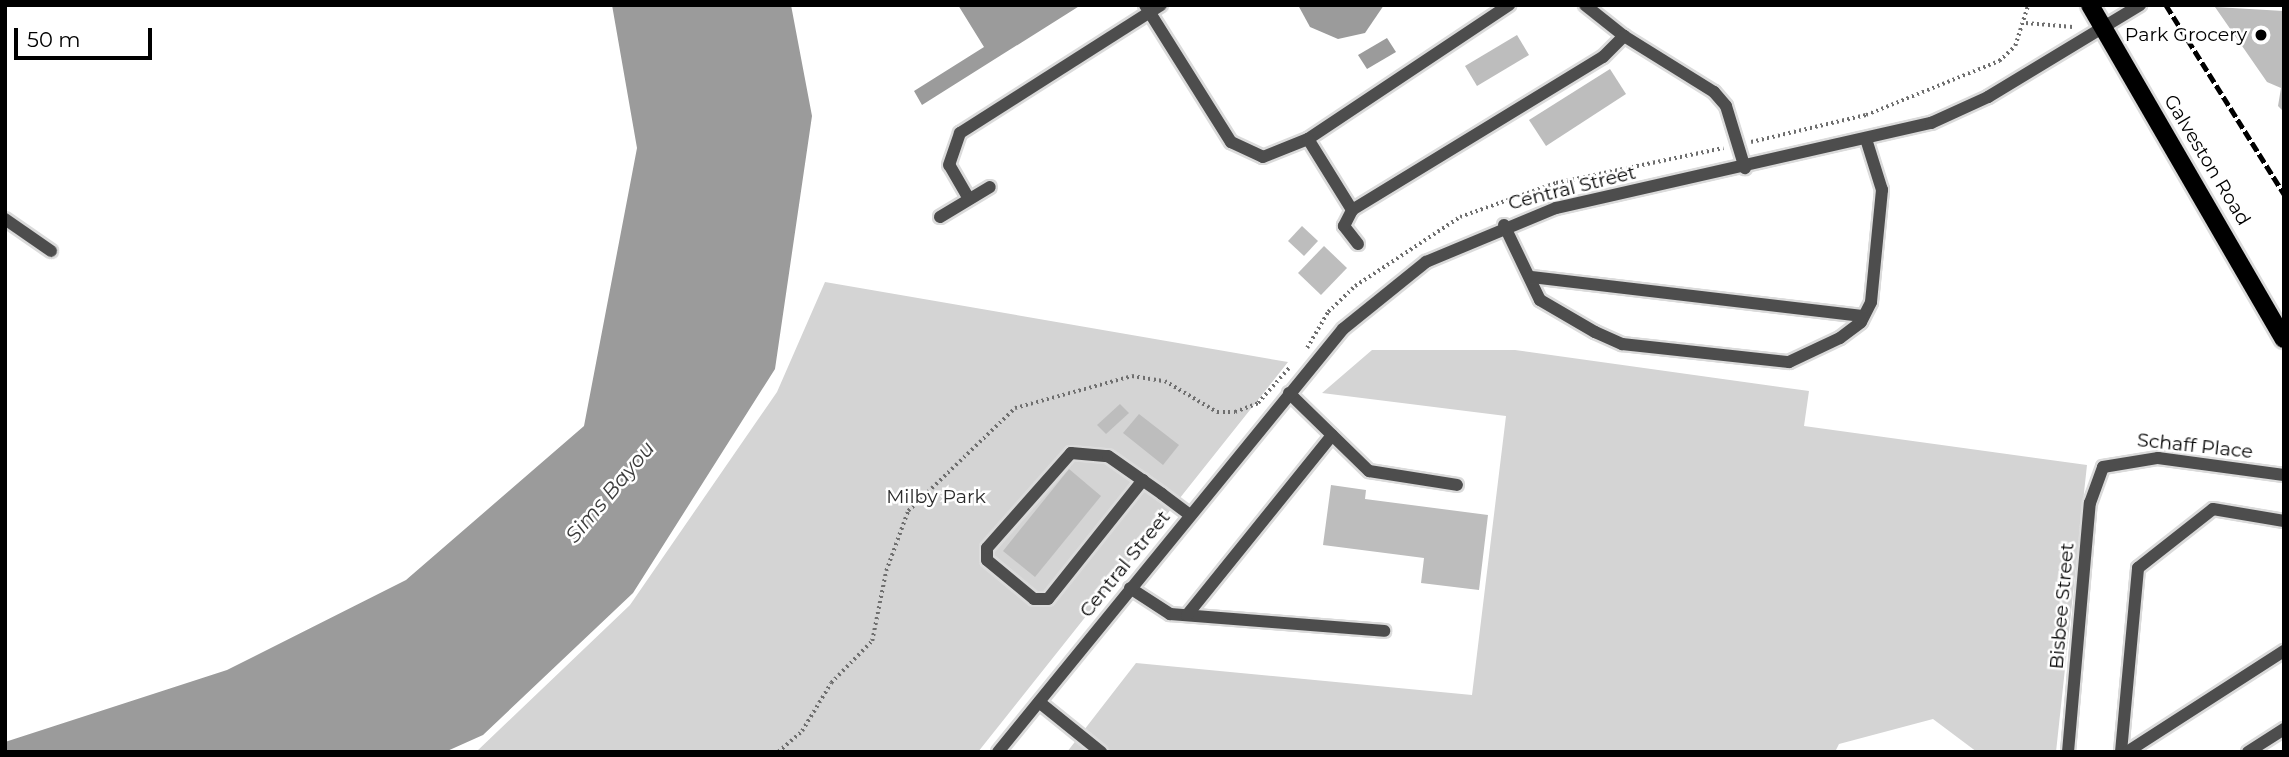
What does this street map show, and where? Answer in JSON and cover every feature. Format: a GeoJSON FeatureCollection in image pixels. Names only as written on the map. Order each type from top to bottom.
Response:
{"type":"FeatureCollection","features":[{"type":"Feature","properties":{"kind":"main road","name":"Galveston Road"},"geometry":{"type":"LineString","coordinates":[[2090,5],[2284,339]]}},
{"type":"Feature","properties":{"kind":"street"},"geometry":{"type":"LineString","coordinates":[[969,200],[949,165],[960,133],[1152,8],[1231,142],[1263,157],[1308,139],[1509,5]]}},
{"type":"Feature","properties":{"kind":"street"},"geometry":{"type":"LineString","coordinates":[[1585,5],[1624,36],[1714,92],[1726,106],[1745,168]]}},
{"type":"Feature","properties":{"kind":"street","name":"Central Street"},"geometry":{"type":"LineString","coordinates":[[998,752],[1343,329],[1396,283],[1504,225],[1867,142],[1988,97],[2140,5]]}},
{"type":"Feature","properties":{"kind":"street"},"geometry":{"type":"LineString","coordinates":[[1358,244],[1344,226],[1352,211],[1603,57],[1624,36]]}},
{"type":"Feature","properties":{"kind":"street"},"geometry":{"type":"LineString","coordinates":[[1308,139],[1352,211]]}},
{"type":"Feature","properties":{"kind":"street"},"geometry":{"type":"LineString","coordinates":[[1504,225],[1540,300],[1622,344],[1789,362],[1812,355],[1863,316],[1871,302],[1882,190],[1867,142]]}},
{"type":"Feature","properties":{"kind":"street"},"geometry":{"type":"LineString","coordinates":[[940,217],[990,187]]}},
{"type":"Feature","properties":{"kind":"street"},"geometry":{"type":"LineString","coordinates":[[5,219],[51,251]]}},
{"type":"Feature","properties":{"kind":"street"},"geometry":{"type":"LineString","coordinates":[[1531,278],[1863,316]]}},
{"type":"Feature","properties":{"kind":"street"},"geometry":{"type":"LineString","coordinates":[[1289,393],[1375,474],[1457,485]]}},
{"type":"Feature","properties":{"kind":"street"},"geometry":{"type":"LineString","coordinates":[[1187,615],[1332,435]]}},
{"type":"Feature","properties":{"kind":"street"},"geometry":{"type":"LineString","coordinates":[[1143,480],[1048,599],[1034,599],[987,560],[987,548],[1071,453],[1108,456],[1143,480],[1190,515]]}},
{"type":"Feature","properties":{"kind":"street","name":"Schaff Place"},"geometry":{"type":"LineString","coordinates":[[2103,467],[2117,460],[2158,458],[2284,475]]}},
{"type":"Feature","properties":{"kind":"street","name":"Bisbee Street"},"geometry":{"type":"LineString","coordinates":[[2068,752],[2091,503],[2103,467]]}},
{"type":"Feature","properties":{"kind":"street"},"geometry":{"type":"LineString","coordinates":[[2120,752],[2138,568],[2213,509],[2284,521]]}},
{"type":"Feature","properties":{"kind":"street"},"geometry":{"type":"LineString","coordinates":[[1130,588],[1170,614],[1384,631]]}},
{"type":"Feature","properties":{"kind":"street"},"geometry":{"type":"LineString","coordinates":[[2127,752],[2284,651]]}},
{"type":"Feature","properties":{"kind":"street"},"geometry":{"type":"LineString","coordinates":[[1039,702],[1101,752]]}},
{"type":"Feature","properties":{"kind":"street"},"geometry":{"type":"LineString","coordinates":[[2248,752],[2284,729]]}},
{"type":"Feature","properties":{"kind":"path"},"geometry":{"type":"LineString","coordinates":[[2026,23],[2103,27]]}},
{"type":"Feature","properties":{"kind":"green space","name":"Milby Park"},"geometry":{"type":"Polygon","coordinates":[[[825,282],[1288,362],[978,752],[476,752],[630,605],[777,392],[825,282]]]}},
{"type":"Feature","properties":{"kind":"green space"},"geometry":{"type":"Polygon","coordinates":[[[1372,350],[1515,350],[1809,391],[1804,426],[2087,465],[2056,752],[1977,752],[1933,719],[1839,744],[1835,752],[1067,752],[1136,663],[1472,695],[1506,416],[1322,393],[1372,350]]]}},
{"type":"Feature","properties":{"kind":"water","name":"Sims Bayou"},"geometry":{"type":"Polygon","coordinates":[[[612,5],[791,5],[812,116],[775,369],[633,593],[483,735],[445,752],[5,752],[5,742],[227,670],[406,580],[584,426],[637,148],[612,5]]]}},
{"type":"Feature","properties":{"kind":"water"},"geometry":{"type":"Polygon","coordinates":[[[958,5],[1081,5],[922,105],[914,91],[984,47],[958,5]]]}},
{"type":"Feature","properties":{"kind":"water"},"geometry":{"type":"Polygon","coordinates":[[[1298,5],[1384,5],[1365,33],[1338,39],[1310,27],[1298,5]]]}},
{"type":"Feature","properties":{"kind":"water"},"geometry":{"type":"Polygon","coordinates":[[[1387,38],[1396,52],[1367,69],[1358,55],[1387,38]]]}},
{"type":"Feature","properties":{"kind":"building"},"geometry":{"type":"Polygon","coordinates":[[[2215,7],[2284,11],[2284,112],[2278,106],[2281,88],[2267,82],[2215,7]]]}},
{"type":"Feature","properties":{"kind":"building"},"geometry":{"type":"Polygon","coordinates":[[[1517,35],[1529,55],[1477,86],[1465,66],[1517,35]]]}},
{"type":"Feature","properties":{"kind":"building"},"geometry":{"type":"Polygon","coordinates":[[[1610,69],[1626,94],[1546,146],[1529,120],[1610,69]]]}},
{"type":"Feature","properties":{"kind":"building"},"geometry":{"type":"Polygon","coordinates":[[[1302,226],[1318,241],[1304,256],[1288,241],[1302,226]]]}},
{"type":"Feature","properties":{"kind":"building"},"geometry":{"type":"Polygon","coordinates":[[[1324,246],[1347,268],[1321,295],[1298,273],[1324,246]]]}},
{"type":"Feature","properties":{"kind":"building"},"geometry":{"type":"Polygon","coordinates":[[[1120,404],[1129,413],[1106,434],[1097,425],[1120,404]]]}},
{"type":"Feature","properties":{"kind":"building"},"geometry":{"type":"Polygon","coordinates":[[[1139,414],[1179,445],[1163,465],[1123,433],[1139,414]]]}},
{"type":"Feature","properties":{"kind":"building"},"geometry":{"type":"Polygon","coordinates":[[[1069,469],[1101,496],[1035,577],[1003,551],[1069,469]]]}},
{"type":"Feature","properties":{"kind":"building"},"geometry":{"type":"Polygon","coordinates":[[[1331,485],[1366,490],[1365,499],[1488,515],[1479,590],[1421,583],[1424,558],[1323,545],[1331,485]]]}},
{"type":"Feature","properties":{"kind":"railway"},"geometry":{"type":"LineString","coordinates":[[2166,5],[2284,194]]}},
{"type":"Feature","properties":{"kind":"place","name":"Park Grocery"},"geometry":{"type":"Point","coordinates":[2261,35]}}]}
